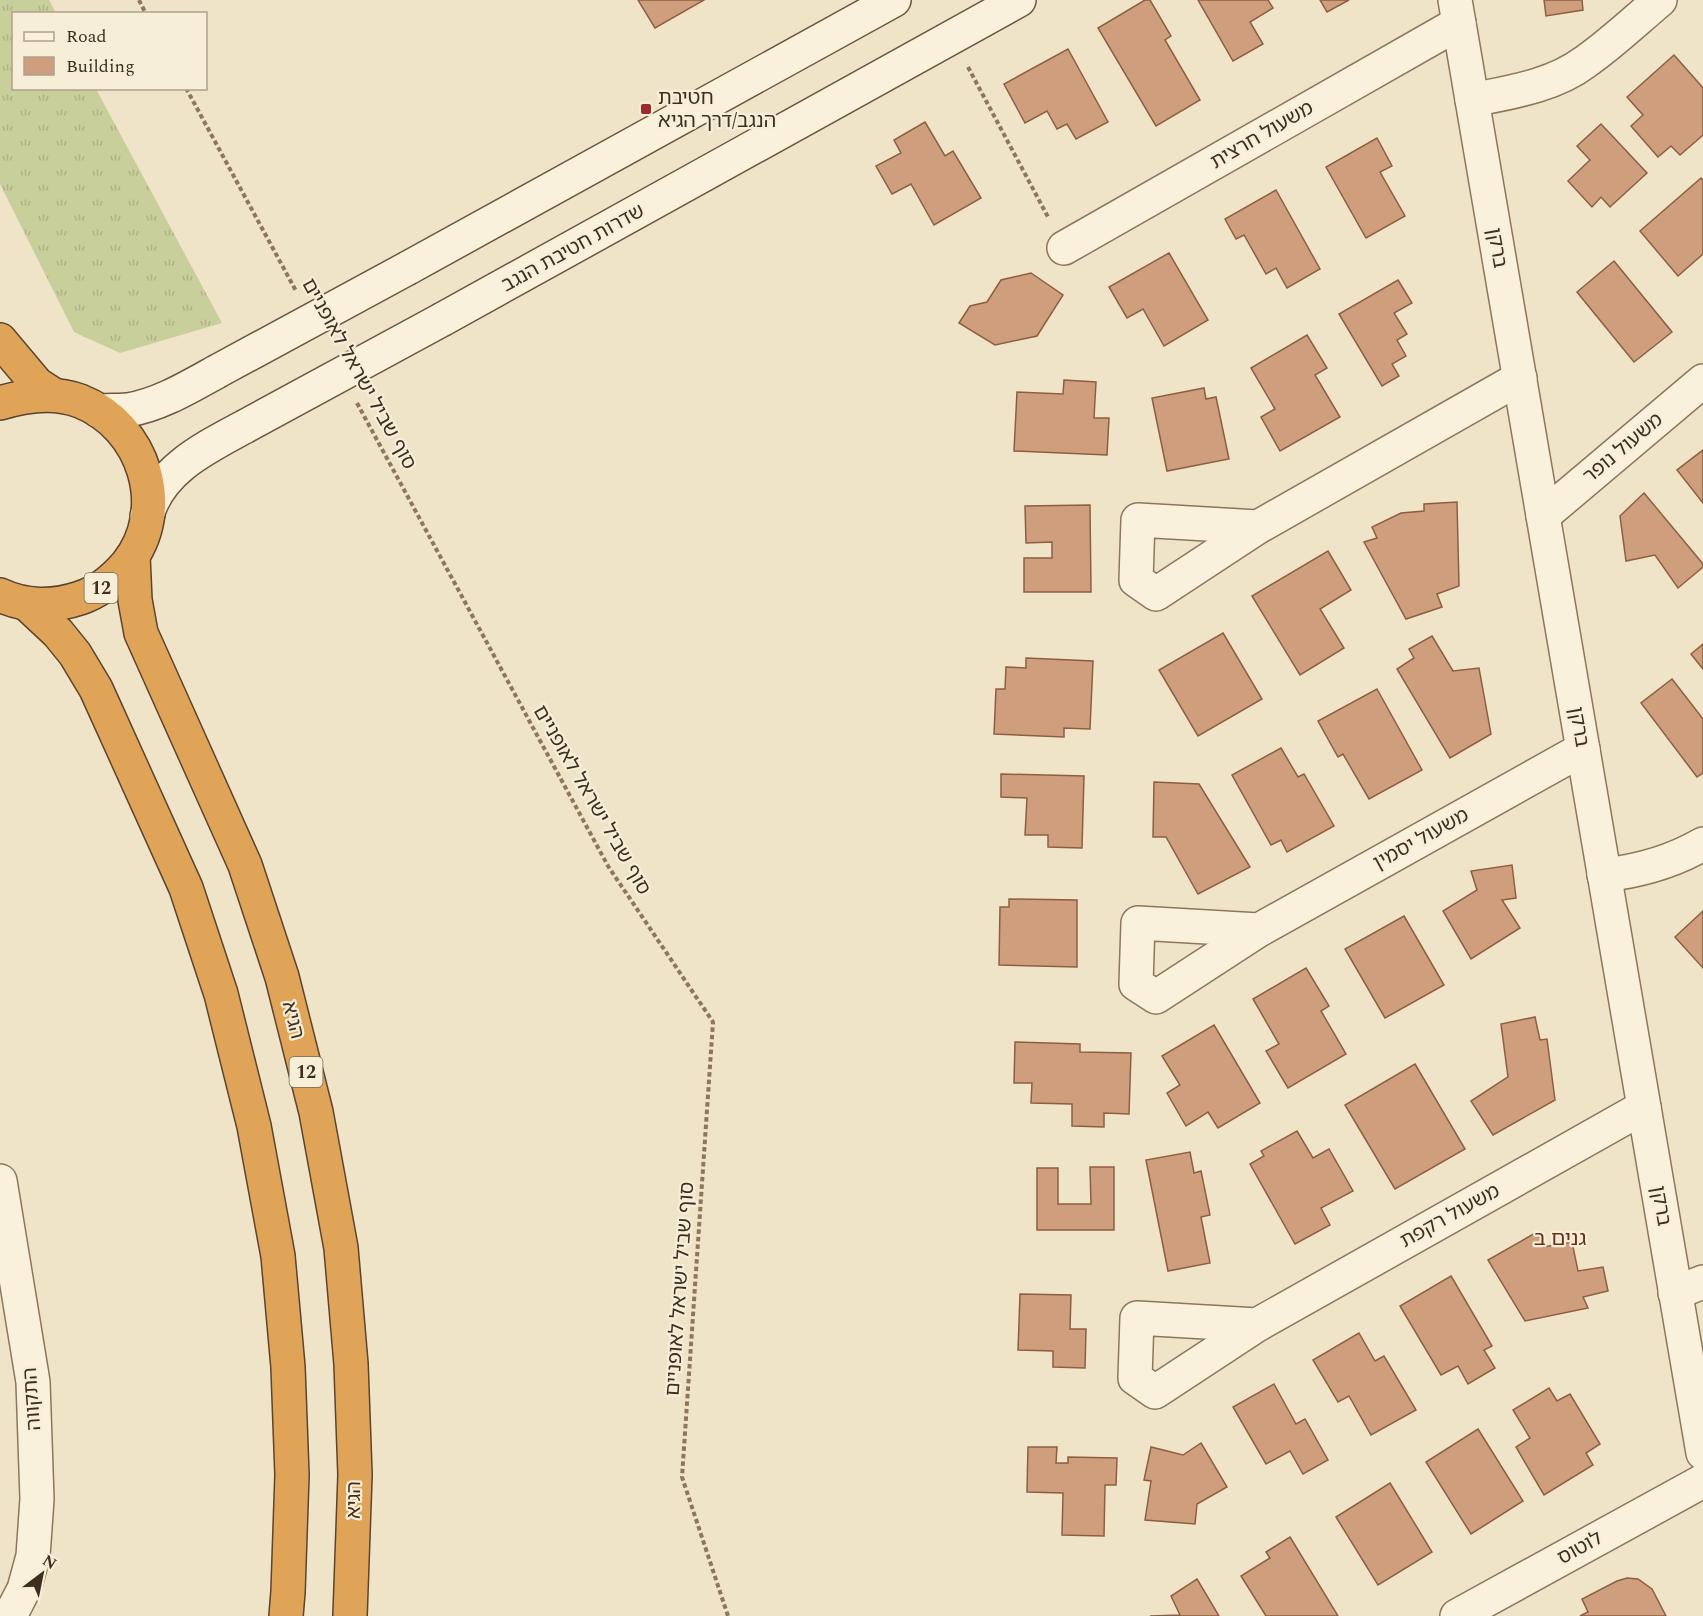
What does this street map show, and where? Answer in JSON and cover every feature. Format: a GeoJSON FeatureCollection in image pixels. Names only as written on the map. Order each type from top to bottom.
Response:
{"type":"FeatureCollection","features":[{"type":"Feature","properties":{"kind":"highway","name":"12"},"geometry":{"type":"LineString","coordinates":[[0,340],[37,384],[54,395]]}},
{"type":"Feature","properties":{"kind":"highway","name":"12"},"geometry":{"type":"LineString","coordinates":[[0,403],[39,394],[54,395],[80,401],[99,411],[116,423],[130,440],[140,457],[149,496],[142,537],[133,556],[120,573],[104,586],[87,596],[67,603],[47,605],[11,602]]}},
{"type":"Feature","properties":{"kind":"highway","name":"הגיא"},"geometry":{"type":"LineString","coordinates":[[133,556],[135,600],[141,633],[245,865],[282,977],[316,1112],[341,1248],[351,1364],[355,1475],[350,1616]]}},
{"type":"Feature","properties":{"kind":"highway","name":"12"},"geometry":{"type":"LineString","coordinates":[[11,602],[58,633],[96,689],[186,888],[224,1005],[254,1126],[278,1256],[288,1367],[292,1475],[286,1616]]}},
{"type":"Feature","properties":{"kind":"street"},"geometry":{"type":"LineString","coordinates":[[99,411],[127,410],[181,392],[894,0]]}},
{"type":"Feature","properties":{"kind":"street","name":"שדרות חטיבת הנגב"},"geometry":{"type":"LineString","coordinates":[[147,516],[157,493],[179,467],[206,448],[1019,0]]}},
{"type":"Feature","properties":{"kind":"street"},"geometry":{"type":"LineString","coordinates":[[1472,100],[1527,89],[1562,75],[1584,63],[1660,0]]}},
{"type":"Feature","properties":{"kind":"street","name":"ברקן"},"geometry":{"type":"LineString","coordinates":[[1457,12],[1644,1107],[1689,1288],[1703,1454]]}},
{"type":"Feature","properties":{"kind":"street","name":"משעול חרצית"},"geometry":{"type":"LineString","coordinates":[[1064,248],[1457,12]]}},
{"type":"Feature","properties":{"kind":"street"},"geometry":{"type":"LineString","coordinates":[[1258,526],[1520,378]]}},
{"type":"Feature","properties":{"kind":"street","name":"משעול נופר"},"geometry":{"type":"LineString","coordinates":[[1543,516],[1703,381]]}},
{"type":"Feature","properties":{"kind":"street","name":"משעול יסמין"},"geometry":{"type":"LineString","coordinates":[[1259,930],[1583,749]]}},
{"type":"Feature","properties":{"kind":"street"},"geometry":{"type":"LineString","coordinates":[[1604,875],[1632,872],[1660,864],[1703,844]]}},
{"type":"Feature","properties":{"kind":"street","name":"משעול רקפת"},"geometry":{"type":"LineString","coordinates":[[1257,1325],[1644,1107]]}},
{"type":"Feature","properties":{"kind":"street","name":"התקווה"},"geometry":{"type":"LineString","coordinates":[[0,1181],[33,1382],[37,1498],[33,1556],[24,1589],[10,1616]]}},
{"type":"Feature","properties":{"kind":"street","name":"לוטוס"},"geometry":{"type":"LineString","coordinates":[[1457,1616],[1703,1481]]}},
{"type":"Feature","properties":{"kind":"path"},"geometry":{"type":"LineString","coordinates":[[952,38],[1064,248]]}},
{"type":"Feature","properties":{"kind":"path","name":"סוף שביל ישראל לאופניים"},"geometry":{"type":"LineString","coordinates":[[187,90],[299,297]]}},
{"type":"Feature","properties":{"kind":"path","name":"סוף שביל ישראל לאופניים"},"geometry":{"type":"LineString","coordinates":[[355,399],[608,866],[713,1022],[682,1477],[728,1616]]}},
{"type":"Feature","properties":{"kind":"green space"},"geometry":{"type":"Polygon","coordinates":[[[0,0],[49,0],[55,12],[12,12],[12,90],[97,90],[222,323],[120,353],[74,332],[0,184],[0,0]]]}},
{"type":"Feature","properties":{"kind":"building"},"geometry":{"type":"Polygon","coordinates":[[[638,0],[704,0],[655,28],[638,0]]]}},
{"type":"Feature","properties":{"kind":"building"},"geometry":{"type":"Polygon","coordinates":[[[1145,0],[1150,0],[1171,36],[1165,40],[1200,100],[1156,126],[1098,28],[1145,0]]]}},
{"type":"Feature","properties":{"kind":"building"},"geometry":{"type":"Polygon","coordinates":[[[1198,0],[1268,0],[1273,8],[1250,22],[1263,44],[1233,61],[1198,0]]]}},
{"type":"Feature","properties":{"kind":"building"},"geometry":{"type":"Polygon","coordinates":[[[1320,0],[1349,0],[1327,12],[1320,0]]]}},
{"type":"Feature","properties":{"kind":"building"},"geometry":{"type":"Polygon","coordinates":[[[1544,0],[1582,0],[1583,10],[1546,16],[1544,0]]]}},
{"type":"Feature","properties":{"kind":"building"},"geometry":{"type":"Polygon","coordinates":[[[1068,49],[1108,122],[1076,139],[1067,124],[1057,129],[1047,111],[1025,123],[1004,84],[1068,49]]]}},
{"type":"Feature","properties":{"kind":"building"},"geometry":{"type":"Polygon","coordinates":[[[1674,55],[1703,88],[1703,135],[1680,155],[1671,146],[1658,157],[1631,126],[1643,115],[1627,97],[1674,55]]]}},
{"type":"Feature","properties":{"kind":"building"},"geometry":{"type":"Polygon","coordinates":[[[925,122],[945,156],[953,151],[981,198],[934,225],[911,184],[892,194],[876,166],[901,153],[894,140],[925,122]]]}},
{"type":"Feature","properties":{"kind":"building"},"geometry":{"type":"Polygon","coordinates":[[[1601,124],[1647,173],[1610,207],[1601,197],[1592,207],[1568,181],[1590,160],[1577,146],[1601,124]]]}},
{"type":"Feature","properties":{"kind":"building"},"geometry":{"type":"Polygon","coordinates":[[[1377,138],[1392,166],[1380,172],[1405,216],[1366,238],[1326,167],[1377,138]]]}},
{"type":"Feature","properties":{"kind":"building"},"geometry":{"type":"Polygon","coordinates":[[[1701,178],[1703,180],[1703,254],[1678,276],[1640,231],[1701,178]]]}},
{"type":"Feature","properties":{"kind":"building"},"geometry":{"type":"Polygon","coordinates":[[[1276,190],[1320,269],[1287,288],[1276,268],[1266,274],[1244,235],[1236,239],[1225,219],[1276,190]]]}},
{"type":"Feature","properties":{"kind":"building"},"geometry":{"type":"Polygon","coordinates":[[[1169,253],[1208,320],[1164,346],[1143,309],[1127,318],[1109,287],[1169,253]]]}},
{"type":"Feature","properties":{"kind":"building"},"geometry":{"type":"Polygon","coordinates":[[[1614,261],[1672,332],[1634,362],[1577,292],[1614,261]]]}},
{"type":"Feature","properties":{"kind":"building"},"geometry":{"type":"Polygon","coordinates":[[[1031,273],[1063,295],[1037,336],[995,345],[959,323],[970,306],[987,302],[1001,280],[1031,273]]]}},
{"type":"Feature","properties":{"kind":"building"},"geometry":{"type":"Polygon","coordinates":[[[1398,280],[1412,303],[1394,313],[1407,334],[1397,340],[1406,356],[1392,364],[1399,376],[1382,386],[1339,314],[1398,280]]]}},
{"type":"Feature","properties":{"kind":"building"},"geometry":{"type":"Polygon","coordinates":[[[1307,335],[1327,368],[1315,375],[1340,417],[1280,451],[1261,417],[1275,409],[1251,368],[1307,335]]]}},
{"type":"Feature","properties":{"kind":"building"},"geometry":{"type":"Polygon","coordinates":[[[1064,380],[1096,382],[1094,418],[1109,418],[1107,455],[1014,451],[1017,392],[1063,394],[1064,380]]]}},
{"type":"Feature","properties":{"kind":"building"},"geometry":{"type":"Polygon","coordinates":[[[1204,388],[1206,399],[1216,397],[1229,459],[1167,471],[1152,398],[1204,388]]]}},
{"type":"Feature","properties":{"kind":"building"},"geometry":{"type":"Polygon","coordinates":[[[1703,450],[1703,503],[1677,470],[1703,450]]]}},
{"type":"Feature","properties":{"kind":"building"},"geometry":{"type":"Polygon","coordinates":[[[1644,493],[1703,564],[1703,567],[1678,588],[1655,555],[1626,561],[1620,516],[1644,493]]]}},
{"type":"Feature","properties":{"kind":"building"},"geometry":{"type":"Polygon","coordinates":[[[1457,502],[1459,586],[1437,594],[1442,607],[1406,619],[1364,542],[1377,538],[1372,527],[1401,513],[1424,511],[1424,504],[1457,502]]]}},
{"type":"Feature","properties":{"kind":"building"},"geometry":{"type":"Polygon","coordinates":[[[1090,505],[1091,592],[1024,592],[1024,558],[1052,558],[1052,542],[1026,543],[1025,506],[1090,505]]]}},
{"type":"Feature","properties":{"kind":"building"},"geometry":{"type":"Polygon","coordinates":[[[1328,551],[1351,590],[1320,609],[1344,648],[1300,675],[1252,596],[1328,551]]]}},
{"type":"Feature","properties":{"kind":"building"},"geometry":{"type":"Polygon","coordinates":[[[1223,633],[1262,699],[1198,736],[1159,670],[1223,633]]]}},
{"type":"Feature","properties":{"kind":"building"},"geometry":{"type":"Polygon","coordinates":[[[1432,636],[1453,671],[1479,668],[1491,734],[1450,758],[1397,669],[1414,658],[1409,649],[1432,636]]]}},
{"type":"Feature","properties":{"kind":"building"},"geometry":{"type":"Polygon","coordinates":[[[1703,644],[1703,669],[1691,654],[1703,644]]]}},
{"type":"Feature","properties":{"kind":"building"},"geometry":{"type":"Polygon","coordinates":[[[1026,658],[1093,661],[1090,729],[1064,728],[1064,737],[994,734],[996,689],[1005,689],[1006,667],[1026,668],[1026,658]]]}},
{"type":"Feature","properties":{"kind":"building"},"geometry":{"type":"Polygon","coordinates":[[[1672,679],[1703,719],[1703,773],[1697,777],[1641,703],[1672,679]]]}},
{"type":"Feature","properties":{"kind":"building"},"geometry":{"type":"Polygon","coordinates":[[[1377,689],[1422,770],[1369,799],[1343,754],[1338,757],[1318,721],[1377,689]]]}},
{"type":"Feature","properties":{"kind":"building"},"geometry":{"type":"Polygon","coordinates":[[[1281,748],[1298,777],[1304,774],[1334,826],[1287,852],[1281,840],[1271,845],[1232,775],[1281,748]]]}},
{"type":"Feature","properties":{"kind":"building"},"geometry":{"type":"Polygon","coordinates":[[[1001,774],[1084,776],[1082,848],[1048,847],[1048,835],[1025,835],[1027,798],[1001,797],[1001,774]]]}},
{"type":"Feature","properties":{"kind":"building"},"geometry":{"type":"Polygon","coordinates":[[[1154,782],[1199,784],[1250,867],[1198,894],[1166,837],[1153,837],[1154,782]]]}},
{"type":"Feature","properties":{"kind":"building"},"geometry":{"type":"Polygon","coordinates":[[[1512,865],[1516,898],[1502,900],[1520,928],[1471,959],[1443,911],[1477,890],[1471,871],[1512,865]]]}},
{"type":"Feature","properties":{"kind":"building"},"geometry":{"type":"Polygon","coordinates":[[[1009,899],[1077,900],[1077,967],[999,965],[1000,907],[1009,907],[1009,899]]]}},
{"type":"Feature","properties":{"kind":"building"},"geometry":{"type":"Polygon","coordinates":[[[1703,911],[1703,968],[1675,937],[1703,911]]]}},
{"type":"Feature","properties":{"kind":"building"},"geometry":{"type":"Polygon","coordinates":[[[1404,916],[1444,985],[1385,1018],[1345,949],[1404,916]]]}},
{"type":"Feature","properties":{"kind":"building"},"geometry":{"type":"Polygon","coordinates":[[[1306,968],[1329,1006],[1321,1011],[1346,1054],[1288,1088],[1266,1051],[1279,1044],[1253,999],[1306,968]]]}},
{"type":"Feature","properties":{"kind":"building"},"geometry":{"type":"Polygon","coordinates":[[[1535,1017],[1540,1040],[1547,1039],[1555,1100],[1493,1135],[1471,1101],[1508,1077],[1501,1024],[1535,1017]]]}},
{"type":"Feature","properties":{"kind":"building"},"geometry":{"type":"Polygon","coordinates":[[[1214,1025],[1260,1103],[1218,1128],[1208,1112],[1186,1126],[1167,1093],[1180,1085],[1162,1056],[1214,1025]]]}},
{"type":"Feature","properties":{"kind":"building"},"geometry":{"type":"Polygon","coordinates":[[[1015,1042],[1080,1044],[1080,1052],[1131,1053],[1129,1114],[1104,1113],[1104,1127],[1072,1126],[1072,1104],[1031,1103],[1032,1083],[1014,1083],[1015,1042]]]}},
{"type":"Feature","properties":{"kind":"building"},"geometry":{"type":"Polygon","coordinates":[[[1415,1064],[1465,1149],[1395,1189],[1345,1105],[1415,1064]]]}},
{"type":"Feature","properties":{"kind":"building"},"geometry":{"type":"Polygon","coordinates":[[[1297,1131],[1313,1158],[1329,1149],[1353,1191],[1321,1208],[1330,1225],[1295,1244],[1250,1164],[1264,1156],[1261,1151],[1297,1131]]]}},
{"type":"Feature","properties":{"kind":"building"},"geometry":{"type":"Polygon","coordinates":[[[1190,1152],[1194,1173],[1201,1171],[1210,1215],[1201,1217],[1210,1263],[1168,1271],[1146,1160],[1190,1152]]]}},
{"type":"Feature","properties":{"kind":"building"},"geometry":{"type":"Polygon","coordinates":[[[1090,1167],[1114,1167],[1114,1230],[1037,1230],[1037,1168],[1058,1168],[1058,1204],[1091,1204],[1090,1167]]]}},
{"type":"Feature","properties":{"kind":"building"},"geometry":{"type":"Polygon","coordinates":[[[1537,1232],[1543,1247],[1572,1242],[1578,1271],[1603,1267],[1608,1291],[1583,1297],[1588,1308],[1525,1321],[1488,1260],[1537,1232]]]}},
{"type":"Feature","properties":{"kind":"building"},"geometry":{"type":"Polygon","coordinates":[[[1451,1276],[1492,1346],[1484,1350],[1495,1368],[1468,1384],[1458,1366],[1441,1375],[1400,1306],[1451,1276]]]}},
{"type":"Feature","properties":{"kind":"building"},"geometry":{"type":"Polygon","coordinates":[[[1020,1294],[1071,1295],[1070,1329],[1086,1329],[1085,1368],[1053,1367],[1053,1351],[1018,1350],[1020,1294]]]}},
{"type":"Feature","properties":{"kind":"building"},"geometry":{"type":"Polygon","coordinates":[[[1359,1333],[1375,1361],[1384,1356],[1416,1410],[1371,1435],[1349,1396],[1338,1402],[1313,1360],[1359,1333]]]}},
{"type":"Feature","properties":{"kind":"building"},"geometry":{"type":"Polygon","coordinates":[[[1274,1384],[1296,1424],[1305,1419],[1328,1460],[1303,1474],[1290,1451],[1266,1464],[1233,1407],[1274,1384]]]}},
{"type":"Feature","properties":{"kind":"building"},"geometry":{"type":"Polygon","coordinates":[[[1549,1388],[1557,1401],[1570,1394],[1600,1444],[1586,1453],[1593,1465],[1544,1495],[1516,1447],[1530,1438],[1513,1410],[1549,1388]]]}},
{"type":"Feature","properties":{"kind":"building"},"geometry":{"type":"Polygon","coordinates":[[[1478,1429],[1523,1501],[1471,1534],[1426,1462],[1478,1429]]]}},
{"type":"Feature","properties":{"kind":"building"},"geometry":{"type":"Polygon","coordinates":[[[1201,1443],[1227,1487],[1197,1504],[1195,1524],[1145,1520],[1151,1481],[1144,1480],[1151,1447],[1183,1455],[1201,1443]]]}},
{"type":"Feature","properties":{"kind":"building"},"geometry":{"type":"Polygon","coordinates":[[[1028,1447],[1057,1447],[1056,1463],[1068,1463],[1068,1457],[1117,1458],[1116,1485],[1105,1485],[1104,1536],[1062,1535],[1063,1493],[1027,1492],[1028,1447]]]}},
{"type":"Feature","properties":{"kind":"building"},"geometry":{"type":"Polygon","coordinates":[[[1390,1483],[1432,1552],[1378,1585],[1336,1517],[1390,1483]]]}},
{"type":"Feature","properties":{"kind":"building"},"geometry":{"type":"Polygon","coordinates":[[[1290,1537],[1338,1616],[1266,1616],[1241,1576],[1270,1558],[1266,1552],[1290,1537]]]}},
{"type":"Feature","properties":{"kind":"building"},"geometry":{"type":"Polygon","coordinates":[[[1627,1578],[1638,1579],[1652,1589],[1666,1616],[1580,1616],[1588,1612],[1582,1599],[1627,1578]]]}},
{"type":"Feature","properties":{"kind":"building"},"geometry":{"type":"Polygon","coordinates":[[[1197,1579],[1219,1616],[1150,1616],[1180,1615],[1171,1596],[1197,1579]]]}},
{"type":"Feature","properties":{"kind":"place","name":"חטיבת הנגב/דרך הגיא"},"geometry":{"type":"Point","coordinates":[646,109]}},
{"type":"Feature","properties":{"kind":"district","name":"גנים ב"},"geometry":{"type":"Point","coordinates":[1560,1239]}}]}
